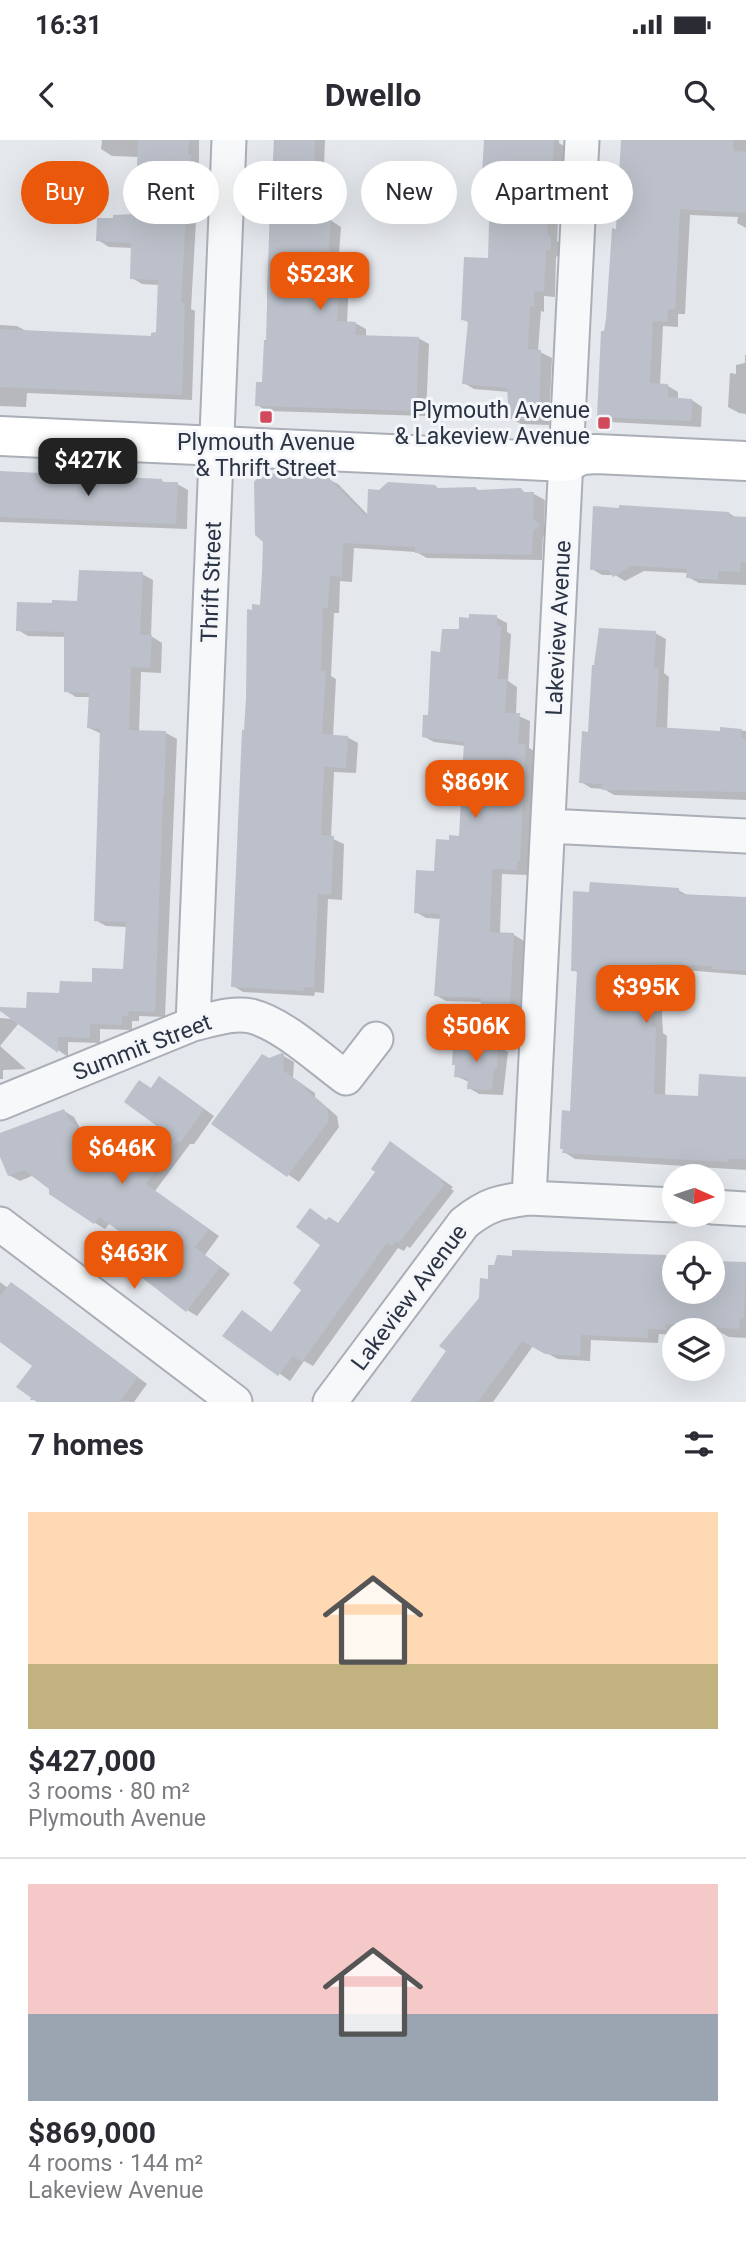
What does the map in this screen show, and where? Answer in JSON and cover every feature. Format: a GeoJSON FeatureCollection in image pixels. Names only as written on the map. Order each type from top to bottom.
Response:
{"type":"FeatureCollection","features":[{"type":"Feature","properties":{"kind":"street","name":"Thrift Street"},"geometry":{"type":"LineString","coordinates":[[193,1024],[229,140]]}},
{"type":"Feature","properties":{"kind":"street","name":"Lakeview Avenue"},"geometry":{"type":"LineString","coordinates":[[330,1402],[464,1223],[482,1208],[504,1201],[529,1198],[582,140]]}},
{"type":"Feature","properties":{"kind":"street"},"geometry":{"type":"LineString","coordinates":[[0,436],[566,462],[596,454],[746,461]]}},
{"type":"Feature","properties":{"kind":"street"},"geometry":{"type":"LineString","coordinates":[[548,826],[746,836]]}},
{"type":"Feature","properties":{"kind":"street","name":"Summit Street"},"geometry":{"type":"LineString","coordinates":[[0,1103],[193,1024],[226,1016],[250,1016],[274,1025],[346,1079],[376,1039]]}},
{"type":"Feature","properties":{"kind":"street"},"geometry":{"type":"LineString","coordinates":[[529,1198],[662,1205]]}},
{"type":"Feature","properties":{"kind":"street"},"geometry":{"type":"LineString","coordinates":[[725,1208],[746,1209]]}},
{"type":"Feature","properties":{"kind":"street"},"geometry":{"type":"LineString","coordinates":[[0,1224],[235,1402]]}},
{"type":"Feature","properties":{"kind":"building"},"geometry":{"type":"Polygon","coordinates":[[[138,140],[189,140],[188,154],[191,154],[191,161],[137,161],[138,140]]]}},
{"type":"Feature","properties":{"kind":"building"},"geometry":{"type":"Polygon","coordinates":[[[275,140],[315,140],[314,161],[273,161],[275,140]]]}},
{"type":"Feature","properties":{"kind":"building"},"geometry":{"type":"Polygon","coordinates":[[[484,140],[554,140],[553,161],[483,161],[484,140]]]}},
{"type":"Feature","properties":{"kind":"building"},"geometry":{"type":"Polygon","coordinates":[[[621,140],[733,140],[733,151],[746,152],[746,213],[680,209],[675,309],[668,309],[667,322],[653,321],[650,383],[668,384],[668,397],[692,399],[691,421],[597,417],[601,331],[604,331],[606,319],[612,228],[616,229],[616,224],[633,224],[633,161],[620,161],[621,140]]]}},
{"type":"Feature","properties":{"kind":"building"},"geometry":{"type":"Polygon","coordinates":[[[113,215],[123,215],[123,224],[186,224],[181,303],[185,303],[182,395],[0,387],[0,329],[151,336],[151,333],[156,332],[158,280],[130,279],[131,243],[96,241],[97,224],[109,224],[109,218],[113,218],[113,215]]]}},
{"type":"Feature","properties":{"kind":"building"},"geometry":{"type":"Polygon","coordinates":[[[269,224],[331,224],[329,251],[340,252],[337,321],[356,322],[355,335],[419,337],[416,411],[255,406],[256,382],[262,382],[269,224]]]}},
{"type":"Feature","properties":{"kind":"building"},"geometry":{"type":"Polygon","coordinates":[[[489,224],[548,224],[551,248],[546,251],[544,292],[534,291],[534,307],[530,306],[528,349],[541,350],[539,420],[509,419],[507,388],[462,384],[468,321],[461,320],[464,257],[488,258],[489,224]]]}},
{"type":"Feature","properties":{"kind":"building"},"geometry":{"type":"Polygon","coordinates":[[[0,471],[178,482],[176,524],[0,517],[0,471]]]}},
{"type":"Feature","properties":{"kind":"building"},"geometry":{"type":"Polygon","coordinates":[[[262,473],[327,476],[367,517],[368,489],[379,490],[388,482],[435,485],[438,488],[475,487],[478,490],[521,488],[524,492],[534,492],[533,519],[540,525],[533,531],[532,555],[415,553],[415,547],[343,543],[342,577],[330,576],[328,608],[323,608],[321,671],[326,671],[322,734],[348,736],[346,768],[324,767],[321,835],[334,836],[331,895],[318,894],[314,988],[304,987],[304,991],[231,987],[242,730],[246,699],[247,609],[252,610],[252,604],[260,605],[262,573],[263,542],[255,535],[254,482],[262,473]]]}},
{"type":"Feature","properties":{"kind":"building"},"geometry":{"type":"Polygon","coordinates":[[[619,505],[729,512],[729,516],[746,517],[746,562],[741,562],[740,572],[718,571],[718,580],[686,578],[687,569],[632,566],[613,577],[608,570],[590,570],[593,506],[619,508],[619,505]]]}},
{"type":"Feature","properties":{"kind":"building"},"geometry":{"type":"Polygon","coordinates":[[[79,570],[143,572],[140,635],[152,635],[150,668],[131,667],[129,730],[166,731],[155,1012],[129,1011],[128,1016],[122,1016],[122,1025],[90,1024],[90,1038],[58,1037],[58,1053],[0,1011],[0,1007],[26,1008],[27,992],[59,993],[60,981],[92,982],[92,968],[123,969],[126,922],[94,921],[100,729],[87,728],[89,693],[64,692],[64,632],[16,631],[17,602],[77,601],[79,570]]]}},
{"type":"Feature","properties":{"kind":"building"},"geometry":{"type":"Polygon","coordinates":[[[469,614],[497,615],[497,626],[501,626],[498,679],[507,679],[505,713],[520,713],[518,744],[526,744],[520,861],[517,861],[517,870],[492,869],[490,932],[514,933],[508,1041],[478,1039],[481,998],[434,996],[440,914],[414,913],[416,870],[434,871],[436,839],[449,840],[449,835],[459,836],[464,742],[422,737],[423,715],[428,715],[431,651],[440,652],[442,629],[459,629],[459,617],[469,618],[469,614]]]}},
{"type":"Feature","properties":{"kind":"building"},"geometry":{"type":"Polygon","coordinates":[[[599,628],[656,631],[654,668],[659,669],[656,727],[720,731],[720,727],[742,729],[741,738],[746,739],[746,792],[602,790],[602,784],[579,783],[582,731],[588,732],[592,665],[599,628]]]}},
{"type":"Feature","properties":{"kind":"building"},"geometry":{"type":"Polygon","coordinates":[[[590,882],[679,888],[679,894],[746,897],[746,971],[712,969],[712,966],[654,964],[651,1008],[652,1027],[656,1027],[654,1094],[698,1096],[699,1074],[746,1077],[746,1159],[728,1159],[728,1162],[562,1153],[562,1110],[570,1111],[577,971],[571,971],[573,891],[589,892],[590,882]]]}},
{"type":"Feature","properties":{"kind":"building"},"geometry":{"type":"Polygon","coordinates":[[[453,1043],[498,1045],[497,1069],[494,1069],[492,1090],[467,1089],[468,1078],[454,1077],[453,1043]]]}},
{"type":"Feature","properties":{"kind":"building"},"geometry":{"type":"Polygon","coordinates":[[[282,1053],[283,1070],[305,1086],[305,1089],[327,1108],[329,1121],[287,1177],[211,1124],[262,1054],[269,1058],[282,1053]]]}},
{"type":"Feature","properties":{"kind":"building"},"geometry":{"type":"Polygon","coordinates":[[[159,1076],[204,1109],[146,1184],[209,1229],[195,1247],[220,1267],[186,1312],[127,1263],[140,1246],[99,1217],[94,1224],[49,1194],[49,1189],[24,1170],[8,1176],[0,1157],[0,1133],[64,1109],[69,1120],[96,1140],[104,1139],[112,1147],[172,1137],[124,1102],[139,1080],[151,1088],[159,1076]]]}},
{"type":"Feature","properties":{"kind":"building"},"geometry":{"type":"Polygon","coordinates":[[[390,1141],[445,1184],[399,1243],[396,1241],[392,1246],[387,1243],[302,1362],[293,1356],[278,1376],[222,1336],[242,1310],[271,1332],[301,1290],[293,1283],[320,1245],[296,1227],[310,1208],[326,1220],[329,1217],[338,1223],[375,1172],[371,1169],[390,1141]]]}},
{"type":"Feature","properties":{"kind":"building"},"geometry":{"type":"Polygon","coordinates":[[[512,1250],[662,1255],[662,1304],[725,1304],[725,1261],[746,1262],[744,1318],[740,1318],[739,1329],[725,1328],[725,1318],[662,1318],[662,1330],[648,1329],[648,1338],[581,1335],[580,1356],[545,1354],[522,1341],[478,1402],[410,1402],[446,1351],[439,1346],[479,1298],[480,1278],[488,1279],[488,1265],[494,1265],[497,1255],[512,1256],[512,1250]]]}},
{"type":"Feature","properties":{"kind":"building"},"geometry":{"type":"Polygon","coordinates":[[[11,1282],[138,1377],[119,1402],[37,1402],[16,1387],[32,1366],[0,1342],[0,1296],[11,1282]]]}},
{"type":"Feature","properties":{"kind":"place","name":"Plymouth Avenue & Thrift Street"},"geometry":{"type":"Point","coordinates":[266,417]}},
{"type":"Feature","properties":{"kind":"place","name":"Plymouth Avenue & Lakeview Avenue"},"geometry":{"type":"Point","coordinates":[604,423]}}]}
